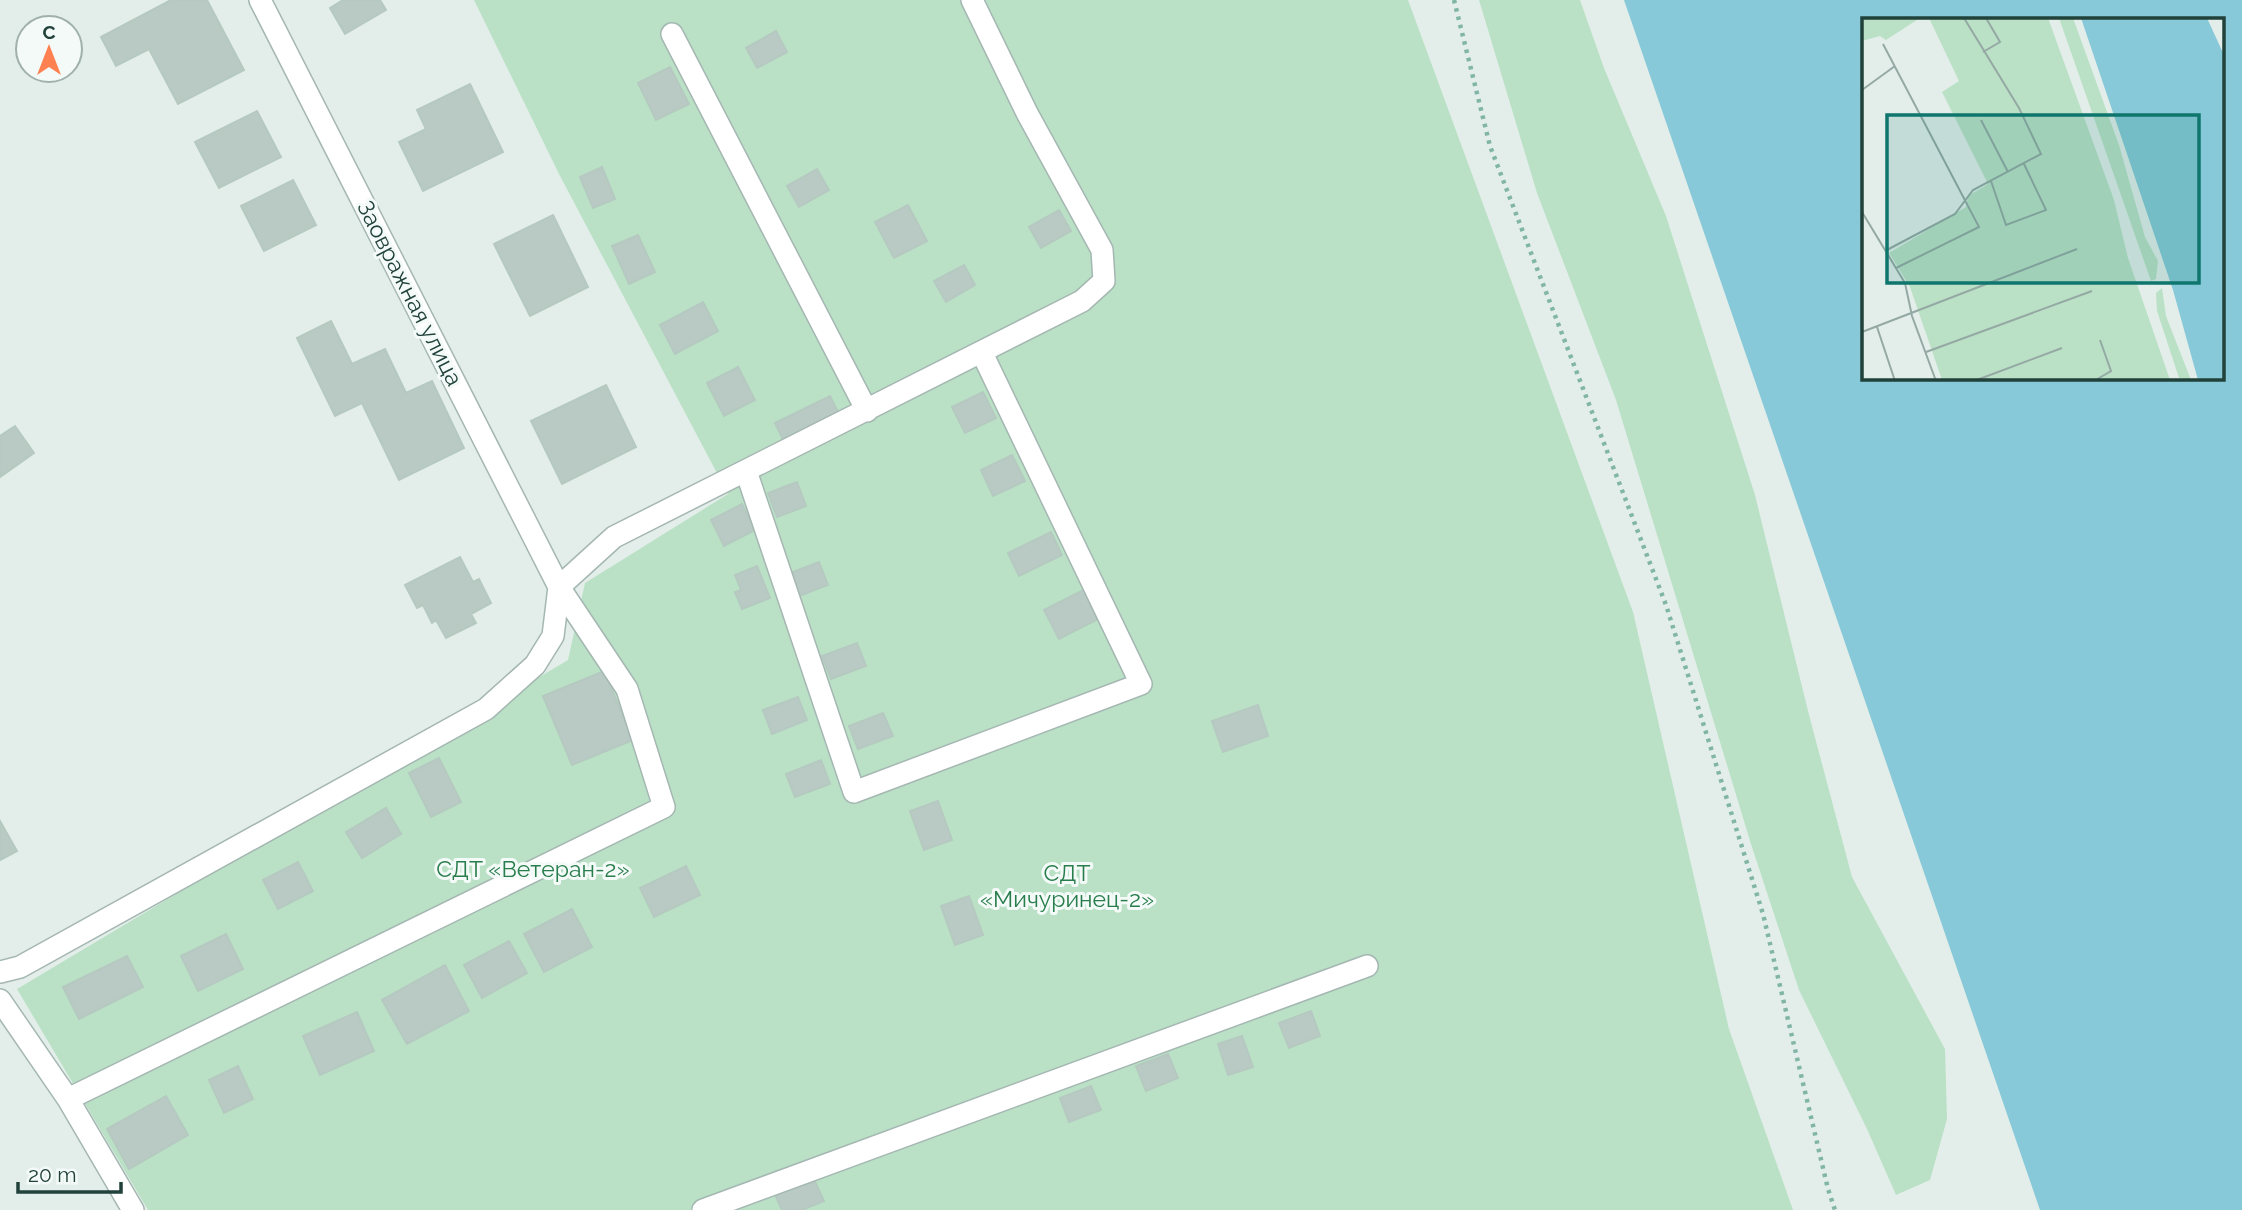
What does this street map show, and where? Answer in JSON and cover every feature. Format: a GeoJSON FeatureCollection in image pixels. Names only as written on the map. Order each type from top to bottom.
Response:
{"type":"FeatureCollection","features":[{"type":"Feature","properties":{"kind":"street","name":"Заовражная улица"},"geometry":{"type":"LineString","coordinates":[[68,1099],[664,807],[627,689],[559,587],[260,0]]}},
{"type":"Feature","properties":{"kind":"street"},"geometry":{"type":"LineString","coordinates":[[0,972],[20,967],[486,709],[535,666],[553,636],[559,587],[614,537],[1082,301],[1104,281],[1102,250],[1027,113],[972,0]]}},
{"type":"Feature","properties":{"kind":"street"},"geometry":{"type":"LineString","coordinates":[[672,34],[867,411]]}},
{"type":"Feature","properties":{"kind":"street"},"geometry":{"type":"LineString","coordinates":[[746,471],[853,792],[1141,684],[982,353]]}},
{"type":"Feature","properties":{"kind":"street"},"geometry":{"type":"LineString","coordinates":[[703,1210],[1367,966]]}},
{"type":"Feature","properties":{"kind":"street"},"geometry":{"type":"LineString","coordinates":[[0,1000],[68,1099],[133,1210]]}},
{"type":"Feature","properties":{"kind":"path"},"geometry":{"type":"LineString","coordinates":[[1454,0],[1490,146],[1666,605],[1766,928],[1835,1210]]}},
{"type":"Feature","properties":{"kind":"green space"},"geometry":{"type":"Polygon","coordinates":[[[474,0],[1408,0],[1633,612],[1729,1029],[1793,1210],[148,1210],[17,989],[568,660],[585,583],[728,494],[559,174],[474,0]]]}},
{"type":"Feature","properties":{"kind":"green space"},"geometry":{"type":"Polygon","coordinates":[[[1479,0],[1580,0],[1604,68],[1666,216],[1755,495],[1852,877],[1945,1049],[1947,1119],[1930,1180],[1896,1195],[1799,990],[1751,844],[1616,400],[1537,193],[1479,0]]]}},
{"type":"Feature","properties":{"kind":"water"},"geometry":{"type":"Polygon","coordinates":[[[1624,0],[2242,0],[2242,1210],[2040,1210],[1624,0]]]}},
{"type":"Feature","properties":{"kind":"building"},"geometry":{"type":"Polygon","coordinates":[[[171,0],[207,0],[244,70],[178,104],[149,49],[116,66],[101,37],[171,0]]]}},
{"type":"Feature","properties":{"kind":"building"},"geometry":{"type":"Polygon","coordinates":[[[343,0],[380,0],[386,10],[345,34],[330,8],[343,0]]]}},
{"type":"Feature","properties":{"kind":"building"},"geometry":{"type":"Polygon","coordinates":[[[776,31],[787,52],[757,68],[746,48],[776,31]]]}},
{"type":"Feature","properties":{"kind":"building"},"geometry":{"type":"Polygon","coordinates":[[[670,67],[689,104],[656,120],[638,83],[670,67]]]}},
{"type":"Feature","properties":{"kind":"building"},"geometry":{"type":"Polygon","coordinates":[[[470,84],[503,152],[423,191],[399,142],[426,129],[417,110],[470,84]]]}},
{"type":"Feature","properties":{"kind":"building"},"geometry":{"type":"Polygon","coordinates":[[[257,111],[281,157],[219,188],[195,142],[257,111]]]}},
{"type":"Feature","properties":{"kind":"building"},"geometry":{"type":"Polygon","coordinates":[[[602,167],[615,199],[593,208],[580,177],[602,167]]]}},
{"type":"Feature","properties":{"kind":"building"},"geometry":{"type":"Polygon","coordinates":[[[817,169],[829,190],[799,207],[787,186],[817,169]]]}},
{"type":"Feature","properties":{"kind":"building"},"geometry":{"type":"Polygon","coordinates":[[[293,180],[316,225],[264,251],[241,206],[293,180]]]}},
{"type":"Feature","properties":{"kind":"building"},"geometry":{"type":"Polygon","coordinates":[[[908,205],[927,241],[894,258],[875,222],[908,205]]]}},
{"type":"Feature","properties":{"kind":"building"},"geometry":{"type":"Polygon","coordinates":[[[1059,210],[1071,231],[1041,248],[1029,227],[1059,210]]]}},
{"type":"Feature","properties":{"kind":"building"},"geometry":{"type":"Polygon","coordinates":[[[553,215],[588,287],[530,316],[494,244],[553,215]]]}},
{"type":"Feature","properties":{"kind":"building"},"geometry":{"type":"Polygon","coordinates":[[[638,235],[655,272],[629,284],[612,246],[638,235]]]}},
{"type":"Feature","properties":{"kind":"building"},"geometry":{"type":"Polygon","coordinates":[[[964,265],[975,285],[946,302],[934,281],[964,265]]]}},
{"type":"Feature","properties":{"kind":"building"},"geometry":{"type":"Polygon","coordinates":[[[703,302],[718,331],[675,354],[660,325],[703,302]]]}},
{"type":"Feature","properties":{"kind":"building"},"geometry":{"type":"Polygon","coordinates":[[[331,321],[352,364],[385,349],[406,393],[432,381],[464,448],[399,480],[362,403],[335,416],[297,338],[331,321]]]}},
{"type":"Feature","properties":{"kind":"building"},"geometry":{"type":"Polygon","coordinates":[[[738,367],[755,400],[724,416],[707,383],[738,367]]]}},
{"type":"Feature","properties":{"kind":"building"},"geometry":{"type":"Polygon","coordinates":[[[606,385],[636,447],[562,484],[531,421],[606,385]]]}},
{"type":"Feature","properties":{"kind":"building"},"geometry":{"type":"Polygon","coordinates":[[[983,392],[996,418],[965,433],[952,407],[983,392]]]}},
{"type":"Feature","properties":{"kind":"building"},"geometry":{"type":"Polygon","coordinates":[[[830,396],[841,418],[786,446],[775,423],[830,396]]]}},
{"type":"Feature","properties":{"kind":"building"},"geometry":{"type":"Polygon","coordinates":[[[15,426],[34,453],[0,477],[0,436],[15,426]]]}},
{"type":"Feature","properties":{"kind":"building"},"geometry":{"type":"Polygon","coordinates":[[[1012,455],[1025,481],[993,496],[981,470],[1012,455]]]}},
{"type":"Feature","properties":{"kind":"building"},"geometry":{"type":"Polygon","coordinates":[[[797,482],[806,506],[777,517],[768,493],[797,482]]]}},
{"type":"Feature","properties":{"kind":"building"},"geometry":{"type":"Polygon","coordinates":[[[742,504],[755,530],[724,546],[711,520],[742,504]]]}},
{"type":"Feature","properties":{"kind":"building"},"geometry":{"type":"Polygon","coordinates":[[[1051,532],[1062,555],[1019,576],[1008,553],[1051,532]]]}},
{"type":"Feature","properties":{"kind":"building"},"geometry":{"type":"Polygon","coordinates":[[[460,557],[473,582],[479,579],[491,603],[471,614],[476,623],[446,638],[436,620],[432,623],[423,605],[417,608],[405,585],[460,557]]]}},
{"type":"Feature","properties":{"kind":"building"},"geometry":{"type":"Polygon","coordinates":[[[819,562],[828,585],[799,596],[790,573],[819,562]]]}},
{"type":"Feature","properties":{"kind":"building"},"geometry":{"type":"Polygon","coordinates":[[[757,566],[770,598],[742,609],[735,592],[741,590],[735,575],[757,566]]]}},
{"type":"Feature","properties":{"kind":"building"},"geometry":{"type":"Polygon","coordinates":[[[1087,588],[1102,617],[1059,639],[1044,610],[1087,588]]]}},
{"type":"Feature","properties":{"kind":"building"},"geometry":{"type":"Polygon","coordinates":[[[857,643],[866,666],[831,679],[822,656],[857,643]]]}},
{"type":"Feature","properties":{"kind":"building"},"geometry":{"type":"Polygon","coordinates":[[[604,671],[633,740],[572,765],[543,696],[604,671]]]}},
{"type":"Feature","properties":{"kind":"building"},"geometry":{"type":"Polygon","coordinates":[[[798,697],[807,720],[772,734],[763,710],[798,697]]]}},
{"type":"Feature","properties":{"kind":"building"},"geometry":{"type":"Polygon","coordinates":[[[1258,705],[1268,736],[1223,752],[1212,721],[1258,705]]]}},
{"type":"Feature","properties":{"kind":"building"},"geometry":{"type":"Polygon","coordinates":[[[883,713],[893,736],[858,749],[849,726],[883,713]]]}},
{"type":"Feature","properties":{"kind":"building"},"geometry":{"type":"Polygon","coordinates":[[[439,758],[461,802],[431,817],[409,773],[439,758]]]}},
{"type":"Feature","properties":{"kind":"building"},"geometry":{"type":"Polygon","coordinates":[[[821,760],[830,784],[795,797],[786,774],[821,760]]]}},
{"type":"Feature","properties":{"kind":"building"},"geometry":{"type":"Polygon","coordinates":[[[938,801],[952,840],[924,850],[910,811],[938,801]]]}},
{"type":"Feature","properties":{"kind":"building"},"geometry":{"type":"Polygon","coordinates":[[[386,808],[401,834],[362,858],[346,832],[386,808]]]}},
{"type":"Feature","properties":{"kind":"building"},"geometry":{"type":"Polygon","coordinates":[[[0,821],[17,851],[0,860],[0,821]]]}},
{"type":"Feature","properties":{"kind":"building"},"geometry":{"type":"Polygon","coordinates":[[[298,862],[313,891],[278,909],[263,880],[298,862]]]}},
{"type":"Feature","properties":{"kind":"building"},"geometry":{"type":"Polygon","coordinates":[[[686,866],[700,895],[654,917],[640,888],[686,866]]]}},
{"type":"Feature","properties":{"kind":"building"},"geometry":{"type":"Polygon","coordinates":[[[969,896],[983,935],[955,945],[941,906],[969,896]]]}},
{"type":"Feature","properties":{"kind":"building"},"geometry":{"type":"Polygon","coordinates":[[[572,909],[592,947],[544,972],[524,934],[572,909]]]}},
{"type":"Feature","properties":{"kind":"building"},"geometry":{"type":"Polygon","coordinates":[[[226,934],[243,969],[198,991],[181,956],[226,934]]]}},
{"type":"Feature","properties":{"kind":"building"},"geometry":{"type":"Polygon","coordinates":[[[509,941],[527,973],[482,998],[464,965],[509,941]]]}},
{"type":"Feature","properties":{"kind":"building"},"geometry":{"type":"Polygon","coordinates":[[[127,956],[143,987],[79,1019],[63,987],[127,956]]]}},
{"type":"Feature","properties":{"kind":"building"},"geometry":{"type":"Polygon","coordinates":[[[445,965],[469,1011],[407,1044],[382,1000],[445,965]]]}},
{"type":"Feature","properties":{"kind":"building"},"geometry":{"type":"Polygon","coordinates":[[[1311,1011],[1320,1036],[1289,1048],[1279,1023],[1311,1011]]]}},
{"type":"Feature","properties":{"kind":"building"},"geometry":{"type":"Polygon","coordinates":[[[357,1012],[374,1051],[320,1075],[303,1036],[357,1012]]]}},
{"type":"Feature","properties":{"kind":"building"},"geometry":{"type":"Polygon","coordinates":[[[1242,1036],[1253,1067],[1228,1075],[1218,1044],[1242,1036]]]}},
{"type":"Feature","properties":{"kind":"building"},"geometry":{"type":"Polygon","coordinates":[[[1168,1054],[1178,1078],[1146,1091],[1136,1066],[1168,1054]]]}},
{"type":"Feature","properties":{"kind":"building"},"geometry":{"type":"Polygon","coordinates":[[[238,1066],[253,1099],[224,1113],[209,1080],[238,1066]]]}},
{"type":"Feature","properties":{"kind":"building"},"geometry":{"type":"Polygon","coordinates":[[[1091,1086],[1101,1110],[1069,1122],[1060,1098],[1091,1086]]]}},
{"type":"Feature","properties":{"kind":"building"},"geometry":{"type":"Polygon","coordinates":[[[166,1096],[188,1135],[129,1169],[107,1129],[166,1096]]]}},
{"type":"Feature","properties":{"kind":"building"},"geometry":{"type":"Polygon","coordinates":[[[811,1173],[824,1201],[802,1210],[782,1210],[773,1190],[811,1173]]]}},
{"type":"Feature","properties":{"kind":"park label","name":"СДТ «Ветеран-2»"},"geometry":{"type":"Point","coordinates":[533,869]}},
{"type":"Feature","properties":{"kind":"park label","name":"СДТ «Мичуринец-2»"},"geometry":{"type":"Point","coordinates":[1067,886]}}]}
